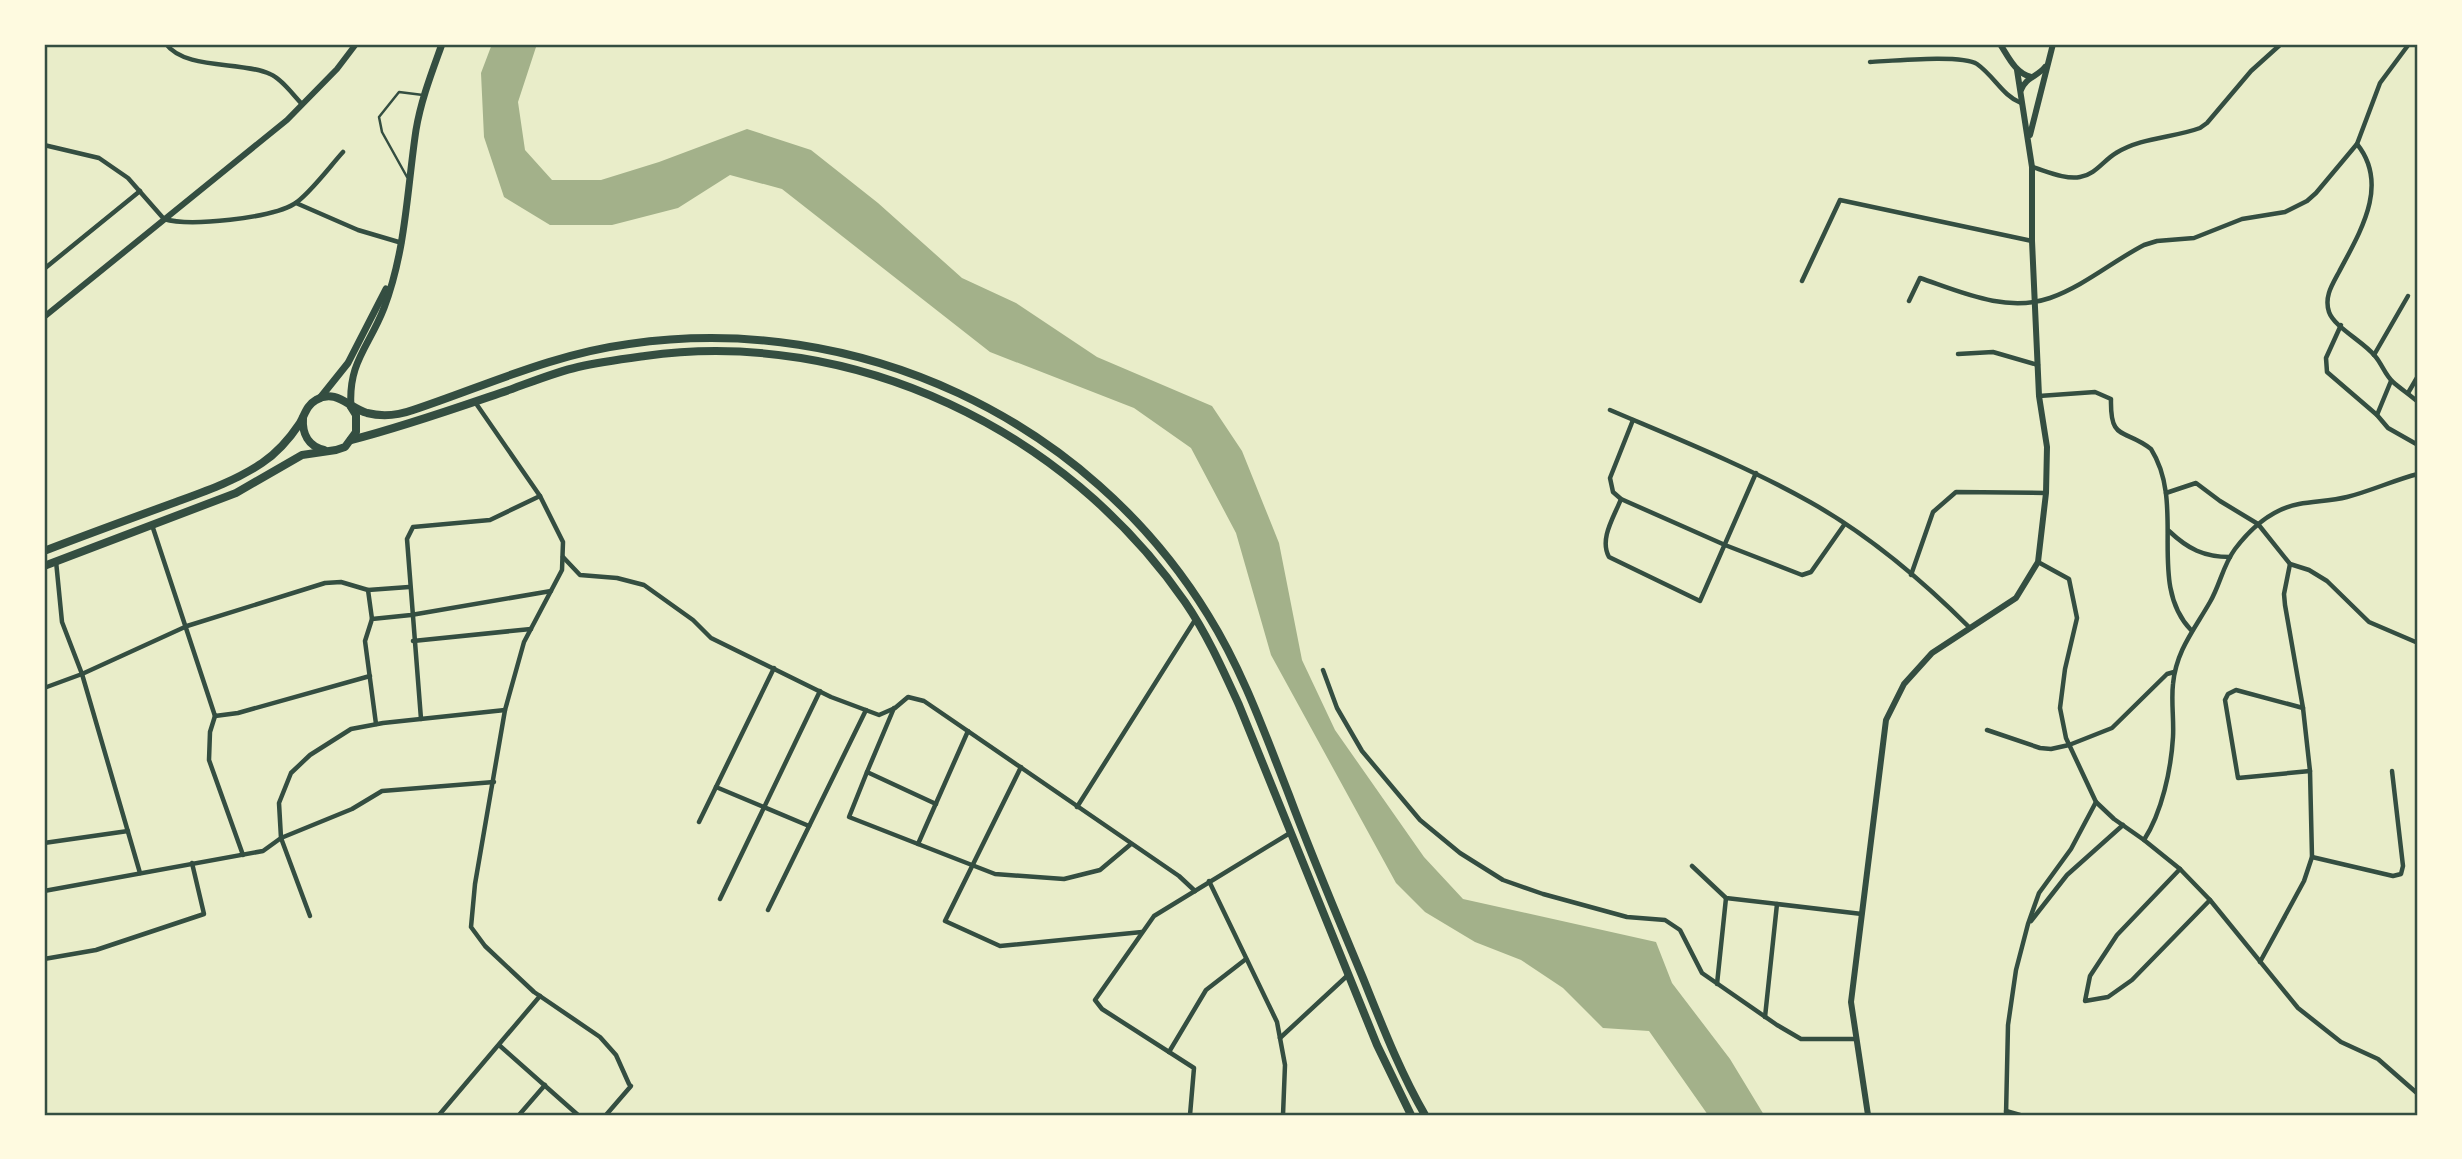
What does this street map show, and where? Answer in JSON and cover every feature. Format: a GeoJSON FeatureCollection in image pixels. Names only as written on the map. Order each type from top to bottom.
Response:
{"type":"FeatureCollection","features":[{"type":"Feature","properties":{"kind":"highway"},"geometry":{"type":"LineString","coordinates":[[44,551],[236,480],[267,460],[286,442],[312,403],[320,398],[337,397],[367,413],[400,414],[570,355],[629,344],[700,337],[829,348],[884,362],[977,402],[1061,453],[1097,484],[1153,540],[1208,616],[1259,719],[1392,1049],[1425,1115]]}},
{"type":"Feature","properties":{"kind":"highway"},"geometry":{"type":"LineString","coordinates":[[44,566],[236,493],[302,456],[336,450],[351,440],[410,425],[575,368],[646,355],[706,350],[765,353],[815,360],[904,384],[961,408],[1001,430],[1067,475],[1117,521],[1151,559],[1196,620],[1218,658],[1239,705],[1377,1045],[1411,1115]]}},
{"type":"Feature","properties":{"kind":"highway"},"geometry":{"type":"LineString","coordinates":[[351,440],[357,424],[352,407]]}},
{"type":"Feature","properties":{"kind":"highway"},"geometry":{"type":"LineString","coordinates":[[303,418],[303,427],[310,443],[327,451]]}},
{"type":"Feature","properties":{"kind":"main road"},"geometry":{"type":"LineString","coordinates":[[352,407],[350,389],[356,363],[384,307],[402,243],[423,95],[442,44]]}},
{"type":"Feature","properties":{"kind":"main road"},"geometry":{"type":"LineString","coordinates":[[320,398],[348,363],[368,328],[396,266]]}},
{"type":"Feature","properties":{"kind":"street"},"geometry":{"type":"LineString","coordinates":[[166,44],[172,52],[204,62],[253,67],[274,75],[302,104]]}},
{"type":"Feature","properties":{"kind":"street"},"geometry":{"type":"LineString","coordinates":[[44,317],[287,120],[337,69],[356,44]]}},
{"type":"Feature","properties":{"kind":"street"},"geometry":{"type":"LineString","coordinates":[[2000,44],[2017,70],[2025,76],[2031,76]]}},
{"type":"Feature","properties":{"kind":"street"},"geometry":{"type":"LineString","coordinates":[[2029,140],[2053,44]]}},
{"type":"Feature","properties":{"kind":"street"},"geometry":{"type":"LineString","coordinates":[[2032,167],[2080,178],[2116,152],[2134,144],[2200,128],[2251,71],[2281,44]]}},
{"type":"Feature","properties":{"kind":"street"},"geometry":{"type":"LineString","coordinates":[[1909,301],[1920,278],[1979,298],[2011,304],[2035,302],[2062,292],[2144,245],[2157,241],[2194,238],[2242,219],[2296,207],[2316,194],[2357,144],[2380,83],[2409,44]]}},
{"type":"Feature","properties":{"kind":"street"},"geometry":{"type":"LineString","coordinates":[[2020,91],[2026,79],[2044,68],[2049,57]]}},
{"type":"Feature","properties":{"kind":"street"},"geometry":{"type":"LineString","coordinates":[[1870,62],[1939,59],[1975,62],[1996,81],[2009,98],[2021,103]]}},
{"type":"Feature","properties":{"kind":"street"},"geometry":{"type":"LineString","coordinates":[[1868,1115],[1851,1002],[1885,720],[1904,684],[1922,663],[1932,653],[2016,598],[2038,562],[2046,493],[2047,447],[2039,396],[2032,241],[2032,167],[2017,70]]}},
{"type":"Feature","properties":{"kind":"street"},"geometry":{"type":"LineString","coordinates":[[2357,144],[2368,161],[2372,189],[2364,224],[2329,290],[2329,312],[2374,355],[2391,381],[2418,402]]}},
{"type":"Feature","properties":{"kind":"street"},"geometry":{"type":"LineString","coordinates":[[44,145],[99,158],[128,177],[164,219],[185,223],[248,216],[282,209],[296,203],[343,152]]}},
{"type":"Feature","properties":{"kind":"street"},"geometry":{"type":"LineString","coordinates":[[44,269],[140,191]]}},
{"type":"Feature","properties":{"kind":"street"},"geometry":{"type":"LineString","coordinates":[[1802,281],[1840,200],[2032,241]]}},
{"type":"Feature","properties":{"kind":"street"},"geometry":{"type":"LineString","coordinates":[[296,203],[358,230],[402,243]]}},
{"type":"Feature","properties":{"kind":"street"},"geometry":{"type":"LineString","coordinates":[[2374,355],[2408,296]]}},
{"type":"Feature","properties":{"kind":"street"},"geometry":{"type":"LineString","coordinates":[[2341,325],[2326,358],[2326,368],[2330,375],[2377,415],[2388,428],[2418,445]]}},
{"type":"Feature","properties":{"kind":"street"},"geometry":{"type":"LineString","coordinates":[[1958,354],[1993,352],[2038,365]]}},
{"type":"Feature","properties":{"kind":"street"},"geometry":{"type":"LineString","coordinates":[[2408,393],[2418,376]]}},
{"type":"Feature","properties":{"kind":"street"},"geometry":{"type":"LineString","coordinates":[[2377,415],[2391,381]]}},
{"type":"Feature","properties":{"kind":"street"},"geometry":{"type":"LineString","coordinates":[[2039,396],[2095,392],[2111,399],[2112,424],[2121,434],[2151,449],[2166,493],[2170,596],[2178,614],[2191,631]]}},
{"type":"Feature","properties":{"kind":"street"},"geometry":{"type":"LineString","coordinates":[[474,401],[540,496],[563,542],[563,556],[562,570],[524,642],[505,710],[475,884],[471,927],[485,946],[540,996],[600,1037],[617,1055],[630,1085],[606,1115]]}},
{"type":"Feature","properties":{"kind":"street"},"geometry":{"type":"LineString","coordinates":[[1610,411],[1756,473],[1813,503],[1880,549],[1970,628]]}},
{"type":"Feature","properties":{"kind":"street"},"geometry":{"type":"LineString","coordinates":[[1633,420],[1610,478],[1613,492],[1620,499],[1725,545],[1807,575],[1844,524]]}},
{"type":"Feature","properties":{"kind":"street"},"geometry":{"type":"LineString","coordinates":[[1620,499],[1605,539],[1605,550],[1609,557],[1700,601],[1756,473]]}},
{"type":"Feature","properties":{"kind":"street"},"geometry":{"type":"LineString","coordinates":[[2144,839],[2152,827],[2170,756],[2174,671],[2178,656],[2212,598],[2230,557],[2258,524],[2290,506],[2345,498],[2418,474]]}},
{"type":"Feature","properties":{"kind":"street"},"geometry":{"type":"LineString","coordinates":[[2166,493],[2196,483],[2258,524],[2290,564],[2309,570],[2327,581],[2369,622],[2418,643]]}},
{"type":"Feature","properties":{"kind":"street"},"geometry":{"type":"LineString","coordinates":[[1911,575],[1933,512],[1956,492],[2046,493]]}},
{"type":"Feature","properties":{"kind":"street"},"geometry":{"type":"LineString","coordinates":[[421,719],[407,539],[413,527],[490,520],[540,496]]}},
{"type":"Feature","properties":{"kind":"street"},"geometry":{"type":"LineString","coordinates":[[152,525],[215,716],[210,732],[209,760],[243,855]]}},
{"type":"Feature","properties":{"kind":"street"},"geometry":{"type":"LineString","coordinates":[[2169,531],[2184,545],[2198,552],[2211,557],[2230,557]]}},
{"type":"Feature","properties":{"kind":"street"},"geometry":{"type":"LineString","coordinates":[[563,556],[580,575],[617,578],[644,585],[693,620],[711,638],[820,691],[878,715],[895,708],[908,697],[924,701],[1179,876],[1195,891]]}},
{"type":"Feature","properties":{"kind":"street"},"geometry":{"type":"LineString","coordinates":[[56,561],[62,622],[82,674],[140,873]]}},
{"type":"Feature","properties":{"kind":"street"},"geometry":{"type":"LineString","coordinates":[[2038,562],[2069,579],[2077,618],[2065,669],[2060,708],[2069,745],[2096,802],[2180,869],[2210,901],[2284,993],[2312,1022],[2341,1042],[2378,1059],[2418,1094]]}},
{"type":"Feature","properties":{"kind":"street"},"geometry":{"type":"LineString","coordinates":[[2260,962],[2304,881],[2312,857],[2310,771],[2303,708],[2284,594],[2290,564]]}},
{"type":"Feature","properties":{"kind":"street"},"geometry":{"type":"LineString","coordinates":[[44,688],[82,674],[187,626],[325,583],[341,582],[368,590],[409,587]]}},
{"type":"Feature","properties":{"kind":"street"},"geometry":{"type":"LineString","coordinates":[[368,590],[372,619],[365,641],[376,724]]}},
{"type":"Feature","properties":{"kind":"street"},"geometry":{"type":"LineString","coordinates":[[372,619],[551,591]]}},
{"type":"Feature","properties":{"kind":"street"},"geometry":{"type":"LineString","coordinates":[[1077,807],[1196,620]]}},
{"type":"Feature","properties":{"kind":"street"},"geometry":{"type":"LineString","coordinates":[[413,641],[531,629]]}},
{"type":"Feature","properties":{"kind":"street"},"geometry":{"type":"LineString","coordinates":[[699,822],[774,668]]}},
{"type":"Feature","properties":{"kind":"street"},"geometry":{"type":"LineString","coordinates":[[1323,670],[1337,708],[1362,751],[1420,820],[1460,853],[1503,880],[1543,894],[1627,917],[1665,920],[1680,930],[1702,973],[1765,1017],[1801,1039],[1857,1039]]}},
{"type":"Feature","properties":{"kind":"street"},"geometry":{"type":"LineString","coordinates":[[1987,730],[2040,748],[2051,749],[2069,745],[2112,728],[2167,674],[2174,671]]}},
{"type":"Feature","properties":{"kind":"street"},"geometry":{"type":"LineString","coordinates":[[215,716],[238,713],[370,676]]}},
{"type":"Feature","properties":{"kind":"street"},"geometry":{"type":"LineString","coordinates":[[2303,708],[2236,690],[2228,694],[2225,700],[2238,778],[2310,771]]}},
{"type":"Feature","properties":{"kind":"street"},"geometry":{"type":"LineString","coordinates":[[720,899],[820,691]]}},
{"type":"Feature","properties":{"kind":"street"},"geometry":{"type":"LineString","coordinates":[[895,708],[849,817],[995,874],[1064,879],[1100,870],[1131,844]]}},
{"type":"Feature","properties":{"kind":"street"},"geometry":{"type":"LineString","coordinates":[[310,916],[281,838],[279,803],[291,773],[310,755],[352,729],[505,710]]}},
{"type":"Feature","properties":{"kind":"street"},"geometry":{"type":"LineString","coordinates":[[768,910],[866,710]]}},
{"type":"Feature","properties":{"kind":"street"},"geometry":{"type":"LineString","coordinates":[[918,845],[968,731]]}},
{"type":"Feature","properties":{"kind":"street"},"geometry":{"type":"LineString","coordinates":[[1021,768],[946,921],[1000,946],[1142,932]]}},
{"type":"Feature","properties":{"kind":"street"},"geometry":{"type":"LineString","coordinates":[[2312,857],[2393,876],[2401,874],[2403,866],[2392,771]]}},
{"type":"Feature","properties":{"kind":"street"},"geometry":{"type":"LineString","coordinates":[[867,772],[936,804]]}},
{"type":"Feature","properties":{"kind":"street"},"geometry":{"type":"LineString","coordinates":[[44,890],[263,851],[281,838],[352,809],[382,791],[494,782]]}},
{"type":"Feature","properties":{"kind":"street"},"geometry":{"type":"LineString","coordinates":[[716,787],[809,826]]}},
{"type":"Feature","properties":{"kind":"street"},"geometry":{"type":"LineString","coordinates":[[2020,1115],[2006,1113],[2006,1053],[2016,970],[2039,893],[2071,849],[2096,802]]}},
{"type":"Feature","properties":{"kind":"street"},"geometry":{"type":"LineString","coordinates":[[2028,924],[2067,875],[2123,825]]}},
{"type":"Feature","properties":{"kind":"street"},"geometry":{"type":"LineString","coordinates":[[44,843],[128,831]]}},
{"type":"Feature","properties":{"kind":"street"},"geometry":{"type":"LineString","coordinates":[[1190,1115],[1194,1068],[1102,1009],[1095,1000],[1154,916],[1291,832]]}},
{"type":"Feature","properties":{"kind":"street"},"geometry":{"type":"LineString","coordinates":[[44,959],[96,950],[204,914],[192,863]]}},
{"type":"Feature","properties":{"kind":"street"},"geometry":{"type":"LineString","coordinates":[[1692,866],[1726,898],[1862,914]]}},
{"type":"Feature","properties":{"kind":"street"},"geometry":{"type":"LineString","coordinates":[[2180,869],[2117,935],[2090,976],[2085,1000],[2108,998],[2132,980],[2210,901]]}},
{"type":"Feature","properties":{"kind":"street"},"geometry":{"type":"LineString","coordinates":[[1209,881],[1277,1022],[1284,1065],[1283,1115]]}},
{"type":"Feature","properties":{"kind":"street"},"geometry":{"type":"LineString","coordinates":[[1717,984],[1726,898]]}},
{"type":"Feature","properties":{"kind":"street"},"geometry":{"type":"LineString","coordinates":[[1765,1017],[1777,904]]}},
{"type":"Feature","properties":{"kind":"street"},"geometry":{"type":"LineString","coordinates":[[1169,1052],[1206,990],[1246,959]]}},
{"type":"Feature","properties":{"kind":"street"},"geometry":{"type":"LineString","coordinates":[[1280,1039],[1349,975]]}},
{"type":"Feature","properties":{"kind":"street"},"geometry":{"type":"LineString","coordinates":[[439,1115],[540,996]]}},
{"type":"Feature","properties":{"kind":"street"},"geometry":{"type":"LineString","coordinates":[[499,1045],[578,1115]]}},
{"type":"Feature","properties":{"kind":"street"},"geometry":{"type":"LineString","coordinates":[[519,1115],[545,1086]]}},
{"type":"Feature","properties":{"kind":"lane"},"geometry":{"type":"LineString","coordinates":[[410,182],[382,132],[379,117],[400,92],[423,95]]}},
{"type":"Feature","properties":{"kind":"shaded area"},"geometry":{"type":"Polygon","coordinates":[[[492,44],[537,44],[518,102],[525,150],[552,180],[601,180],[659,162],[747,129],[811,150],[878,203],[962,278],[1016,303],[1097,357],[1212,406],[1242,451],[1279,543],[1302,660],[1335,730],[1424,857],[1463,899],[1656,942],[1672,983],[1730,1059],[1764,1115],[1708,1115],[1649,1031],[1603,1028],[1563,988],[1521,960],[1475,942],[1425,912],[1396,883],[1271,655],[1236,533],[1191,448],[1134,408],[990,352],[782,189],[730,175],[678,208],[612,225],[550,225],[504,197],[484,137],[481,73],[492,44]]]}}]}
